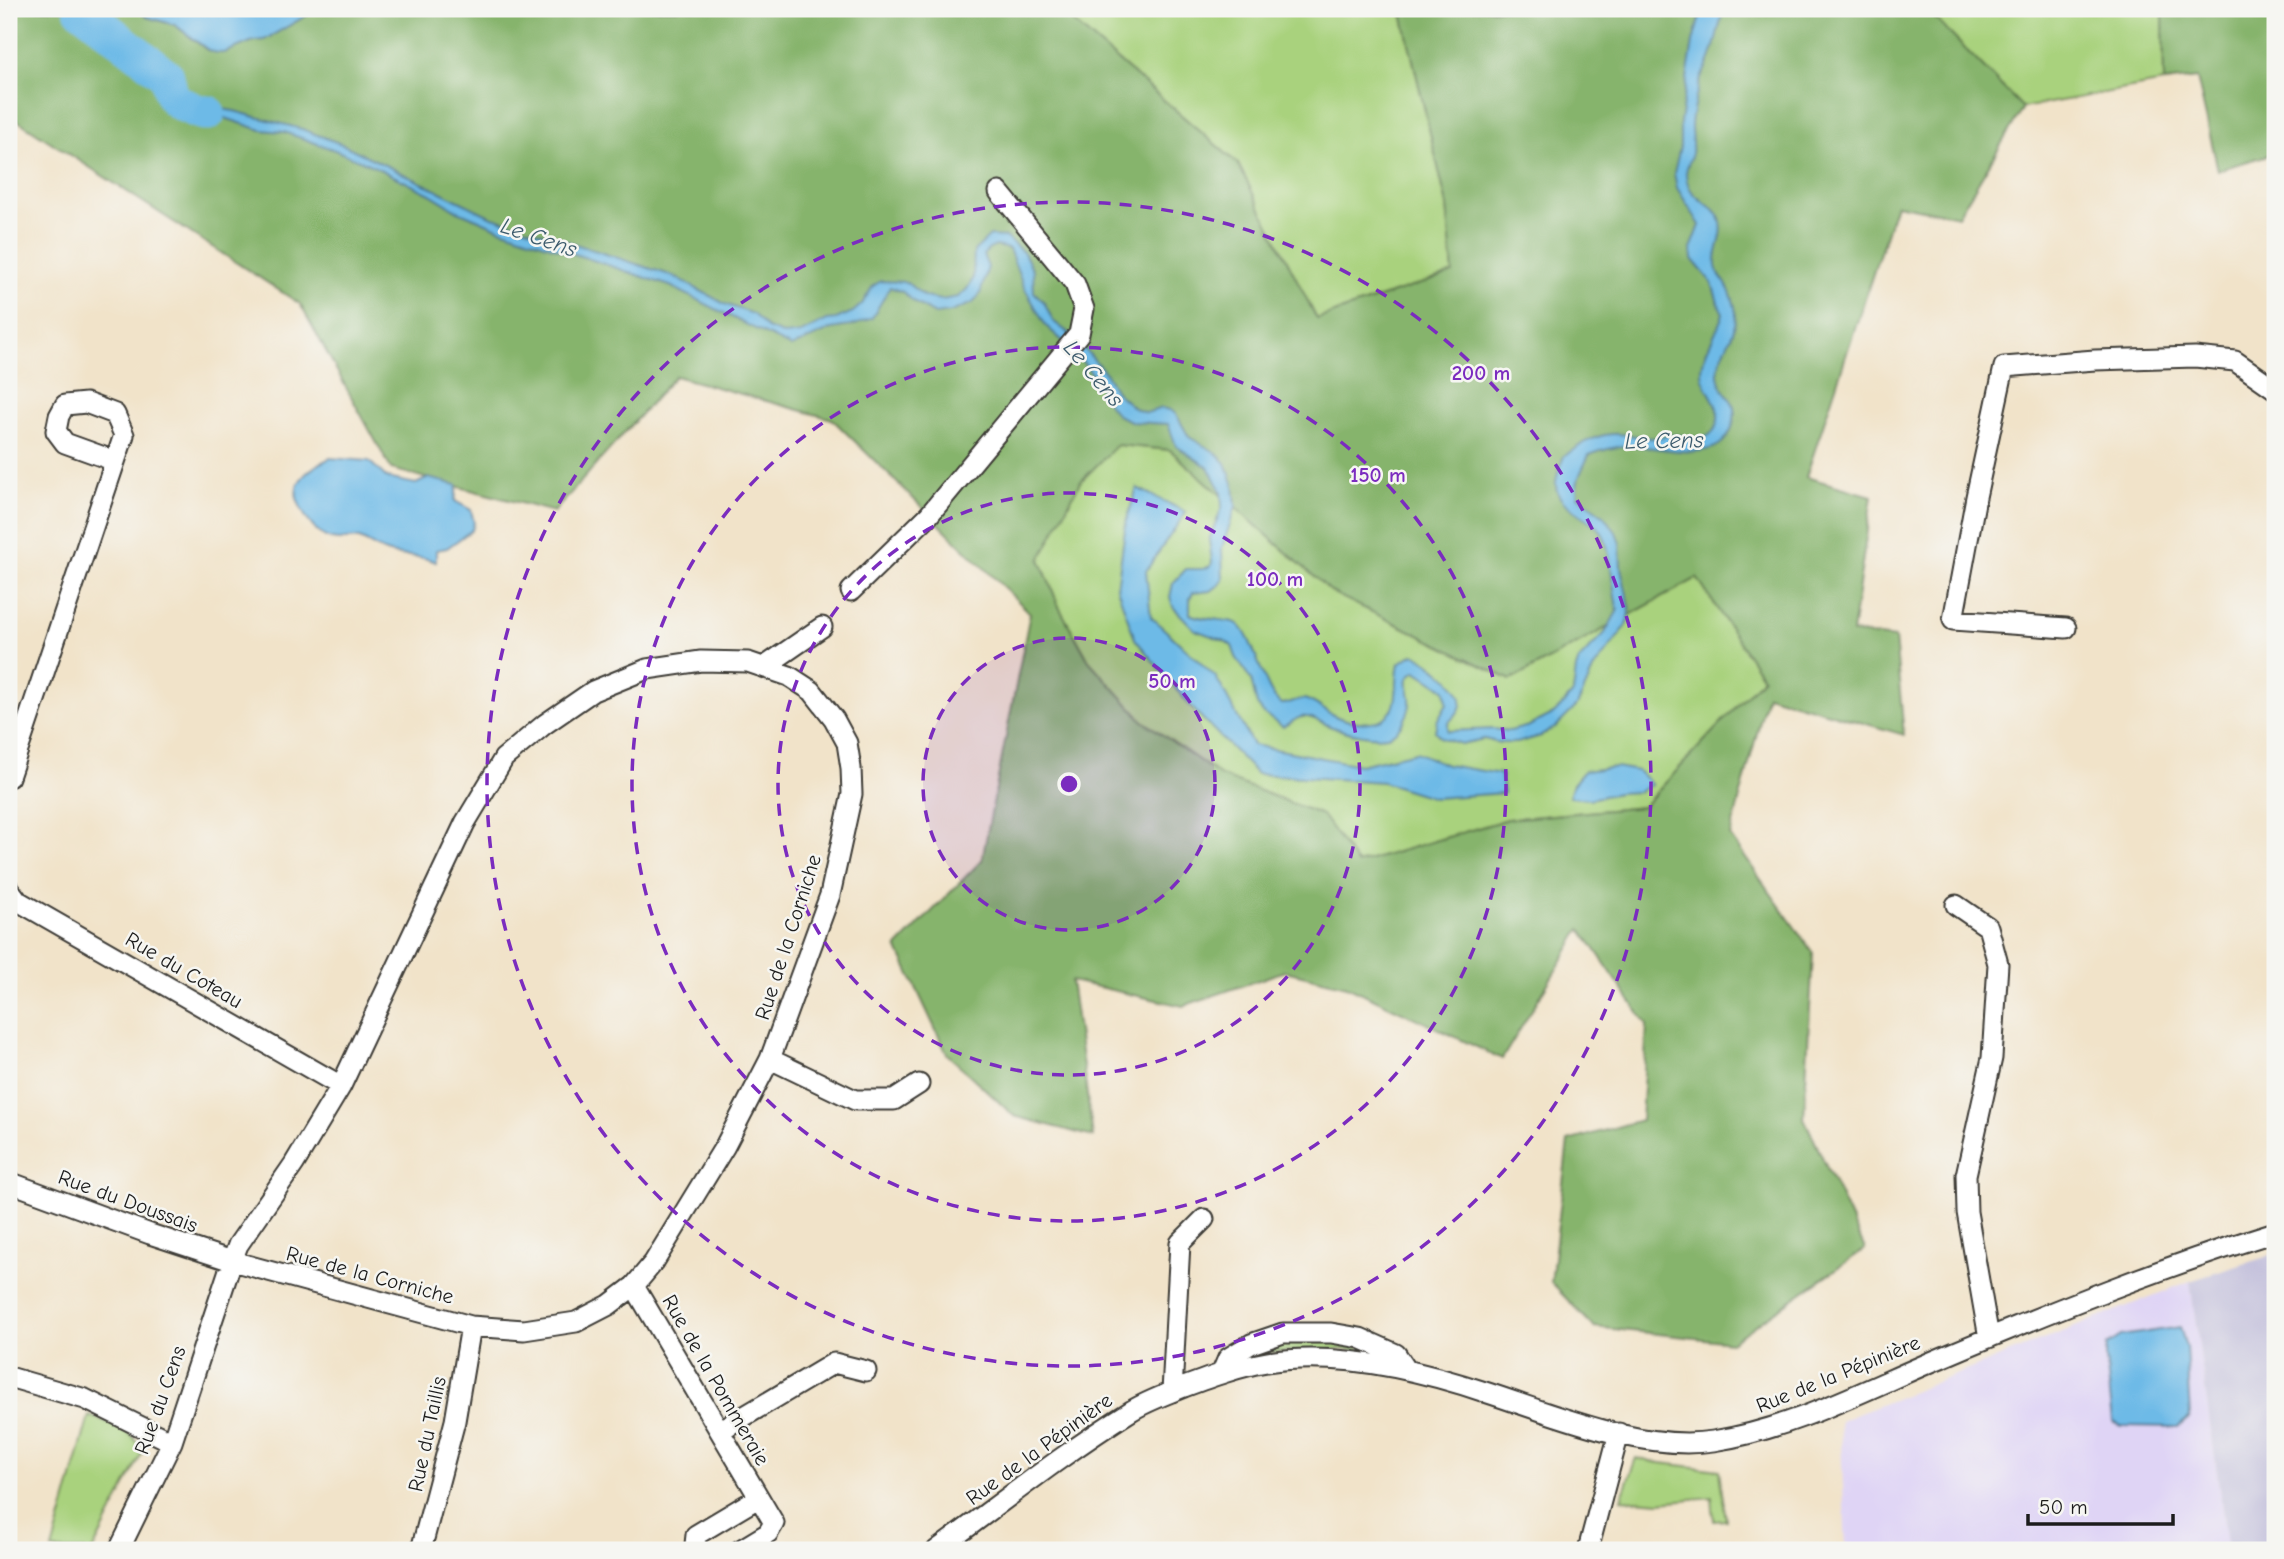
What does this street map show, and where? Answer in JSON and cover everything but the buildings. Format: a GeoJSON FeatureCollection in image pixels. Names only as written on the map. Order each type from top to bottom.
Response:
{"type":"FeatureCollection","features":[{"type":"Feature","properties":{"kind":"street"},"geometry":{"type":"LineString","coordinates":[[851,590],[929,515],[1079,334],[1084,309],[1076,284],[999,192]]}},
{"type":"Feature","properties":{"kind":"street"},"geometry":{"type":"LineString","coordinates":[[2066,628],[1953,620],[2004,367],[2195,356],[2235,361],[2275,389]]}},
{"type":"Feature","properties":{"kind":"street"},"geometry":{"type":"LineString","coordinates":[[9,777],[115,461]]}},
{"type":"Feature","properties":{"kind":"street"},"geometry":{"type":"LineString","coordinates":[[764,667],[822,627]]}},
{"type":"Feature","properties":{"kind":"street","name":"Rue de la Corniche"},"geometry":{"type":"LineString","coordinates":[[701,661],[748,662],[789,676],[812,691],[834,719],[847,743],[852,794],[830,895],[770,1059],[725,1146],[654,1262],[634,1286],[609,1305],[576,1322],[524,1330],[471,1326],[232,1261],[238,1245],[294,1164],[341,1086],[465,822],[505,758],[545,724],[593,691],[647,669],[701,661]]}},
{"type":"Feature","properties":{"kind":"street","name":"Rue du Coteau"},"geometry":{"type":"LineString","coordinates":[[9,889],[18,901],[341,1086]]}},
{"type":"Feature","properties":{"kind":"street"},"geometry":{"type":"LineString","coordinates":[[1956,905],[1987,928],[1998,964],[1992,1058],[1965,1175],[1967,1212],[1989,1338]]}},
{"type":"Feature","properties":{"kind":"street"},"geometry":{"type":"LineString","coordinates":[[770,1059],[855,1100],[894,1100],[919,1084]]}},
{"type":"Feature","properties":{"kind":"street","name":"Rue du Doussais"},"geometry":{"type":"LineString","coordinates":[[9,1182],[232,1261]]}},
{"type":"Feature","properties":{"kind":"street"},"geometry":{"type":"LineString","coordinates":[[1172,1392],[1180,1243],[1204,1219]]}},
{"type":"Feature","properties":{"kind":"street","name":"Rue de la Pépinière"},"geometry":{"type":"LineString","coordinates":[[937,1550],[1134,1409],[1222,1372],[1269,1362],[1307,1360],[1406,1369],[1619,1433],[1662,1442],[1710,1442],[1762,1430],[1810,1413],[1989,1338],[2166,1269],[2275,1232]]}},
{"type":"Feature","properties":{"kind":"street","name":"Rue du Cens"},"geometry":{"type":"LineString","coordinates":[[119,1550],[173,1442],[232,1261]]}},
{"type":"Feature","properties":{"kind":"street","name":"Rue de la Pommeraie"},"geometry":{"type":"LineString","coordinates":[[634,1286],[774,1523],[768,1533],[740,1550]]}},
{"type":"Feature","properties":{"kind":"street","name":"Rue du Taillis"},"geometry":{"type":"LineString","coordinates":[[421,1550],[455,1421],[471,1326]]}},
{"type":"Feature","properties":{"kind":"street","name":"Rue de la Pépinière"},"geometry":{"type":"LineString","coordinates":[[1222,1372],[1228,1358],[1251,1344],[1283,1333],[1331,1333],[1360,1338],[1396,1354],[1406,1369]]}},
{"type":"Feature","properties":{"kind":"street"},"geometry":{"type":"LineString","coordinates":[[721,1430],[834,1363],[866,1371]]}},
{"type":"Feature","properties":{"kind":"street"},"geometry":{"type":"LineString","coordinates":[[9,1377],[85,1399],[173,1442]]}},
{"type":"Feature","properties":{"kind":"street"},"geometry":{"type":"LineString","coordinates":[[1588,1550],[1619,1433]]}},
{"type":"Feature","properties":{"kind":"street","name":"Rue de la Pommeraie"},"geometry":{"type":"LineString","coordinates":[[699,1550],[695,1544],[696,1535],[758,1498]]}},
{"type":"Feature","properties":{"kind":"shaded area"},"geometry":{"type":"Polygon","coordinates":[[[2275,1254],[2275,1550],[2228,1550],[2190,1281],[2275,1254]]]}},
{"type":"Feature","properties":{"kind":"shaded area"},"geometry":{"type":"Polygon","coordinates":[[[2190,1281],[2228,1550],[1846,1550],[1840,1421],[2190,1281]]]}},
{"type":"Feature","properties":{"kind":"green space"},"geometry":{"type":"Polygon","coordinates":[[[9,9],[136,9],[147,17],[175,25],[207,50],[233,49],[253,41],[264,40],[313,9],[1058,9],[1238,164],[1317,319],[1453,273],[1447,205],[1401,9],[1926,9],[2023,108],[1958,216],[1896,204],[1806,477],[1872,496],[1852,633],[1895,638],[1904,735],[1767,695],[1730,836],[1813,953],[1804,1118],[1865,1249],[1731,1342],[1594,1327],[1551,1283],[1568,1141],[1641,1120],[1647,1025],[1581,929],[1502,1059],[1347,986],[1285,971],[1183,1006],[1071,981],[1093,1137],[1014,1116],[947,1054],[897,947],[982,860],[1030,613],[832,419],[675,376],[554,512],[391,469],[300,304],[9,115],[9,9]],[[1117,445],[1080,482],[1040,560],[1060,609],[1089,661],[1142,720],[1221,776],[1322,815],[1357,864],[1508,819],[1643,807],[1763,678],[1697,578],[1511,680],[1333,593],[1170,450],[1117,445]]]}},
{"type":"Feature","properties":{"kind":"green space"},"geometry":{"type":"Polygon","coordinates":[[[1058,9],[1401,9],[1447,205],[1453,273],[1316,319],[1238,164],[1058,9]]]}},
{"type":"Feature","properties":{"kind":"green space"},"geometry":{"type":"Polygon","coordinates":[[[1926,9],[2163,9],[2164,82],[2023,108],[1926,9]]]}},
{"type":"Feature","properties":{"kind":"green space"},"geometry":{"type":"Polygon","coordinates":[[[2163,9],[2273,9],[2275,153],[2218,170],[2197,78],[2164,82],[2163,9]]]}},
{"type":"Feature","properties":{"kind":"green space"},"geometry":{"type":"Polygon","coordinates":[[[1117,445],[1170,450],[1333,593],[1511,680],[1697,578],[1763,678],[1643,807],[1508,819],[1357,864],[1322,815],[1221,776],[1142,720],[1089,661],[1060,609],[1040,559],[1080,482],[1117,445]]]}},
{"type":"Feature","properties":{"kind":"green space"},"geometry":{"type":"Polygon","coordinates":[[[1294,1341],[1343,1342],[1376,1354],[1345,1349],[1249,1353],[1272,1344],[1294,1341]]]}},
{"type":"Feature","properties":{"kind":"green space"},"geometry":{"type":"Polygon","coordinates":[[[89,1416],[113,1424],[128,1433],[139,1445],[142,1453],[93,1550],[52,1550],[89,1416]]]}},
{"type":"Feature","properties":{"kind":"green space"},"geometry":{"type":"Polygon","coordinates":[[[1636,1458],[1719,1470],[1726,1520],[1714,1521],[1712,1497],[1660,1502],[1621,1499],[1636,1458]]]}},
{"type":"Feature","properties":{"kind":"water"},"geometry":{"type":"Polygon","coordinates":[[[77,9],[85,9],[170,72],[174,79],[165,81],[77,9]]]}},
{"type":"Feature","properties":{"kind":"water"},"geometry":{"type":"Polygon","coordinates":[[[136,9],[313,9],[264,40],[217,53],[208,50],[175,25],[147,17],[136,9]]]}},
{"type":"Feature","properties":{"kind":"water"},"geometry":{"type":"Polygon","coordinates":[[[1702,9],[1721,9],[1722,14],[1694,106],[1691,127],[1692,153],[1686,174],[1691,190],[1717,213],[1720,219],[1721,237],[1716,266],[1731,295],[1736,314],[1718,374],[1721,386],[1734,407],[1733,425],[1727,437],[1710,449],[1676,451],[1626,446],[1589,455],[1578,480],[1578,496],[1603,515],[1616,532],[1630,608],[1627,625],[1594,668],[1577,706],[1556,727],[1541,736],[1517,743],[1484,739],[1461,744],[1441,738],[1435,731],[1437,721],[1447,703],[1445,690],[1416,671],[1408,681],[1408,712],[1400,726],[1390,735],[1378,737],[1353,733],[1304,717],[1283,727],[1264,714],[1257,705],[1251,680],[1232,646],[1195,630],[1173,607],[1170,597],[1173,583],[1186,569],[1211,566],[1209,540],[1222,507],[1221,491],[1208,467],[1176,446],[1168,424],[1133,422],[1117,415],[1076,353],[1046,326],[1024,287],[1009,249],[996,246],[983,255],[988,267],[980,294],[973,303],[951,312],[935,314],[915,303],[903,292],[890,287],[872,318],[855,325],[832,329],[791,347],[670,286],[500,229],[458,211],[369,164],[332,149],[284,132],[261,130],[222,117],[202,117],[183,112],[171,103],[166,90],[172,89],[176,98],[185,103],[234,111],[302,129],[344,145],[490,216],[673,276],[725,304],[753,314],[767,328],[785,335],[801,333],[827,320],[853,312],[862,304],[873,286],[881,281],[906,282],[925,297],[941,300],[958,297],[973,279],[974,251],[990,236],[1005,237],[1024,253],[1033,270],[1034,292],[1044,302],[1053,321],[1074,337],[1105,372],[1117,393],[1135,409],[1146,413],[1162,408],[1170,410],[1176,414],[1189,437],[1215,452],[1226,463],[1234,486],[1236,506],[1222,548],[1223,579],[1211,591],[1193,593],[1190,598],[1190,614],[1238,624],[1250,641],[1270,691],[1276,699],[1282,704],[1307,700],[1348,720],[1375,721],[1383,718],[1394,706],[1399,663],[1414,654],[1444,675],[1461,698],[1460,708],[1448,723],[1448,731],[1510,731],[1529,726],[1555,713],[1573,693],[1579,660],[1605,633],[1618,610],[1609,557],[1601,531],[1562,500],[1557,492],[1556,482],[1564,456],[1599,436],[1622,434],[1650,438],[1673,435],[1700,438],[1710,435],[1717,424],[1717,411],[1703,380],[1702,366],[1723,313],[1712,283],[1692,259],[1691,249],[1700,225],[1677,188],[1674,173],[1680,147],[1680,122],[1693,42],[1702,9]]]}},
{"type":"Feature","properties":{"kind":"water"},"geometry":{"type":"Polygon","coordinates":[[[330,458],[369,461],[387,478],[416,484],[428,478],[457,485],[455,501],[471,510],[474,523],[472,530],[447,548],[436,550],[436,562],[389,553],[359,539],[338,540],[324,536],[308,520],[296,493],[300,480],[330,458]]]}},
{"type":"Feature","properties":{"kind":"water"},"geometry":{"type":"Polygon","coordinates":[[[1137,488],[1186,512],[1146,571],[1151,617],[1216,677],[1253,745],[1360,765],[1416,752],[1447,765],[1501,774],[1504,793],[1434,798],[1383,782],[1257,774],[1191,707],[1135,639],[1117,588],[1126,522],[1137,488]]]}},
{"type":"Feature","properties":{"kind":"water"},"geometry":{"type":"Polygon","coordinates":[[[1616,767],[1638,771],[1652,784],[1638,792],[1589,799],[1569,797],[1573,784],[1584,771],[1616,767]]]}},
{"type":"Feature","properties":{"kind":"water"},"geometry":{"type":"Polygon","coordinates":[[[2180,1327],[2186,1347],[2190,1417],[2178,1427],[2122,1426],[2113,1422],[2107,1345],[2121,1336],[2180,1327]]]}},
{"type":"Feature","properties":{"kind":"waterway","name":"Le Cens"},"geometry":{"type":"LineString","coordinates":[[81,9],[167,76],[175,99],[196,111],[208,113]]}}]}
